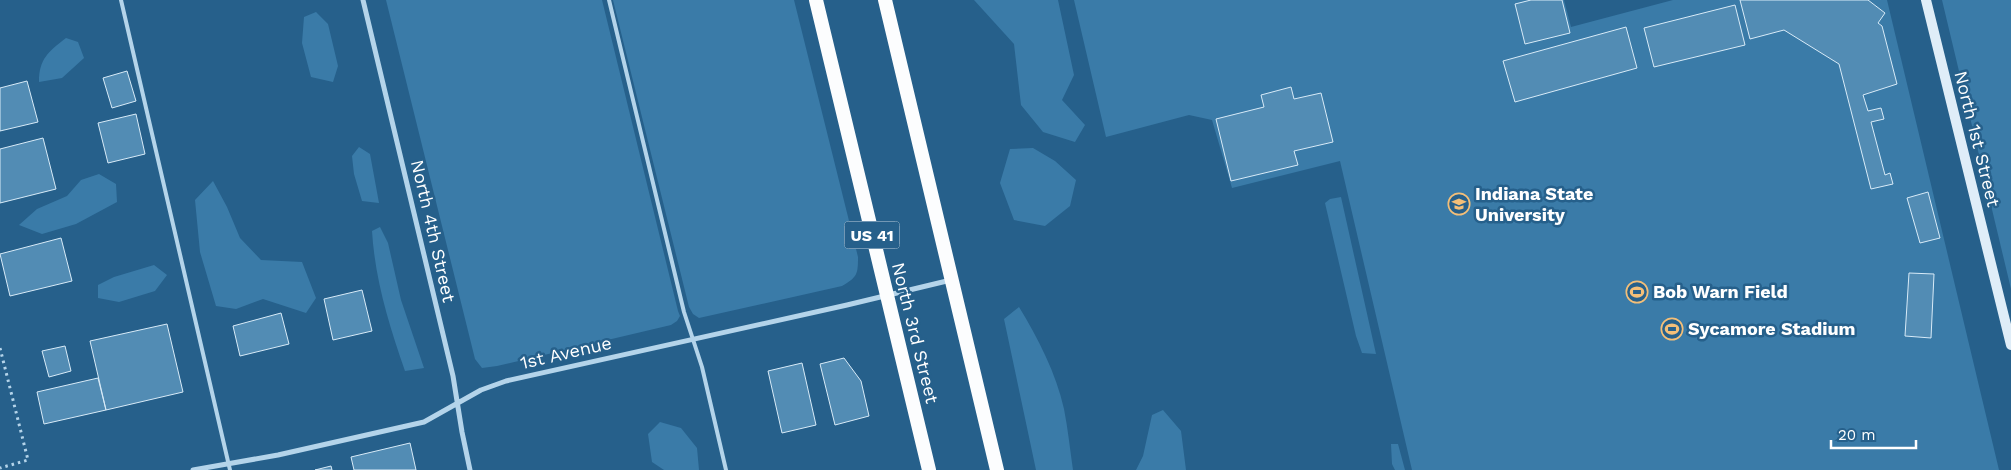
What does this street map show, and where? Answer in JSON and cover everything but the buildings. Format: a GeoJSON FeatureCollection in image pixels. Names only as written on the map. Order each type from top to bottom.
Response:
{"type":"FeatureCollection","features":[{"type":"Feature","properties":{"kind":"highway","name":"North 3rd Street"},"geometry":{"type":"LineString","coordinates":[[816,0],[929,470]]}},
{"type":"Feature","properties":{"kind":"highway"},"geometry":{"type":"LineString","coordinates":[[885,0],[997,470]]}},
{"type":"Feature","properties":{"kind":"main road","name":"North 1st Street"},"geometry":{"type":"LineString","coordinates":[[1926,0],[2011,345]]}},
{"type":"Feature","properties":{"kind":"street","name":"North 4th Street"},"geometry":{"type":"LineString","coordinates":[[363,0],[453,376],[470,470]]}},
{"type":"Feature","properties":{"kind":"street","name":"1st Avenue"},"geometry":{"type":"LineString","coordinates":[[193,470],[228,462],[278,455],[424,422],[481,390],[506,381],[952,279]]}},
{"type":"Feature","properties":{"kind":"lane"},"geometry":{"type":"LineString","coordinates":[[121,0],[230,470]]}},
{"type":"Feature","properties":{"kind":"lane"},"geometry":{"type":"LineString","coordinates":[[609,0],[684,312],[702,367],[726,470]]}},
{"type":"Feature","properties":{"kind":"path"},"geometry":{"type":"LineString","coordinates":[[0,348],[28,460],[0,468]]}},
{"type":"Feature","properties":{"kind":"shaded area"},"geometry":{"type":"Polygon","coordinates":[[[386,0],[602,0],[680,316],[677,321],[671,325],[482,368],[475,359],[386,0]]]}},
{"type":"Feature","properties":{"kind":"shaded area"},"geometry":{"type":"Polygon","coordinates":[[[613,0],[794,0],[858,257],[857,272],[851,280],[842,286],[699,318],[693,314],[689,307],[613,0]]]}},
{"type":"Feature","properties":{"kind":"shaded area"},"geometry":{"type":"Polygon","coordinates":[[[974,0],[1058,0],[1074,75],[1062,100],[1085,125],[1075,142],[1043,132],[1021,105],[1014,44],[974,0]]]}},
{"type":"Feature","properties":{"kind":"shaded area","name":"Sycamore Stadium"},"geometry":{"type":"Polygon","coordinates":[[[1074,0],[1564,0],[1571,27],[1673,0],[1887,0],[1999,470],[1412,470],[1340,161],[1232,188],[1212,120],[1189,115],[1106,137],[1074,0]]]}},
{"type":"Feature","properties":{"kind":"shaded area"},"geometry":{"type":"Polygon","coordinates":[[[1942,0],[2011,0],[2011,289],[1942,0]]]}},
{"type":"Feature","properties":{"kind":"shaded area"},"geometry":{"type":"Polygon","coordinates":[[[316,12],[328,24],[338,66],[333,82],[311,77],[302,43],[304,17],[316,12]]]}},
{"type":"Feature","properties":{"kind":"shaded area"},"geometry":{"type":"Polygon","coordinates":[[[66,38],[78,42],[84,58],[62,78],[39,82],[39,74],[46,57],[66,38]]]}},
{"type":"Feature","properties":{"kind":"shaded area"},"geometry":{"type":"Polygon","coordinates":[[[359,147],[370,154],[379,203],[362,201],[354,174],[352,156],[359,147]]]}},
{"type":"Feature","properties":{"kind":"shaded area"},"geometry":{"type":"Polygon","coordinates":[[[1033,148],[1055,161],[1076,180],[1070,206],[1045,226],[1014,220],[1000,183],[1010,149],[1033,148]]]}},
{"type":"Feature","properties":{"kind":"shaded area"},"geometry":{"type":"Polygon","coordinates":[[[99,174],[116,184],[117,202],[76,224],[42,234],[19,225],[37,209],[67,196],[81,180],[99,174]]]}},
{"type":"Feature","properties":{"kind":"shaded area"},"geometry":{"type":"Polygon","coordinates":[[[213,181],[227,207],[240,238],[261,260],[302,262],[316,298],[306,313],[263,299],[236,309],[216,306],[200,252],[195,200],[213,181]]]}},
{"type":"Feature","properties":{"kind":"shaded area"},"geometry":{"type":"Polygon","coordinates":[[[1341,197],[1376,354],[1362,353],[1356,336],[1325,203],[1330,199],[1341,197]]]}},
{"type":"Feature","properties":{"kind":"shaded area"},"geometry":{"type":"Polygon","coordinates":[[[380,227],[388,243],[401,300],[424,368],[405,371],[394,337],[376,267],[372,231],[380,227]]]}},
{"type":"Feature","properties":{"kind":"shaded area"},"geometry":{"type":"Polygon","coordinates":[[[154,265],[167,275],[155,291],[119,302],[98,298],[98,285],[114,277],[154,265]]]}},
{"type":"Feature","properties":{"kind":"shaded area"},"geometry":{"type":"Polygon","coordinates":[[[1019,307],[1039,343],[1061,396],[1073,470],[1036,470],[1004,319],[1019,307]]]}},
{"type":"Feature","properties":{"kind":"shaded area"},"geometry":{"type":"Polygon","coordinates":[[[1163,410],[1181,431],[1186,470],[1136,470],[1143,456],[1152,415],[1163,410]]]}},
{"type":"Feature","properties":{"kind":"shaded area"},"geometry":{"type":"Polygon","coordinates":[[[660,422],[681,428],[697,448],[699,470],[664,470],[652,462],[648,434],[660,422]]]}},
{"type":"Feature","properties":{"kind":"shaded area"},"geometry":{"type":"Polygon","coordinates":[[[1391,444],[1398,444],[1405,470],[1395,470],[1392,464],[1391,444]]]}},
{"type":"Feature","properties":{"kind":"place","name":"Indiana State University"},"geometry":{"type":"Point","coordinates":[1459,204]}},
{"type":"Feature","properties":{"kind":"place","name":"Bob Warn Field"},"geometry":{"type":"Point","coordinates":[1637,292]}},
{"type":"Feature","properties":{"kind":"place","name":"Sycamore Stadium"},"geometry":{"type":"Point","coordinates":[1672,329]}}]}
